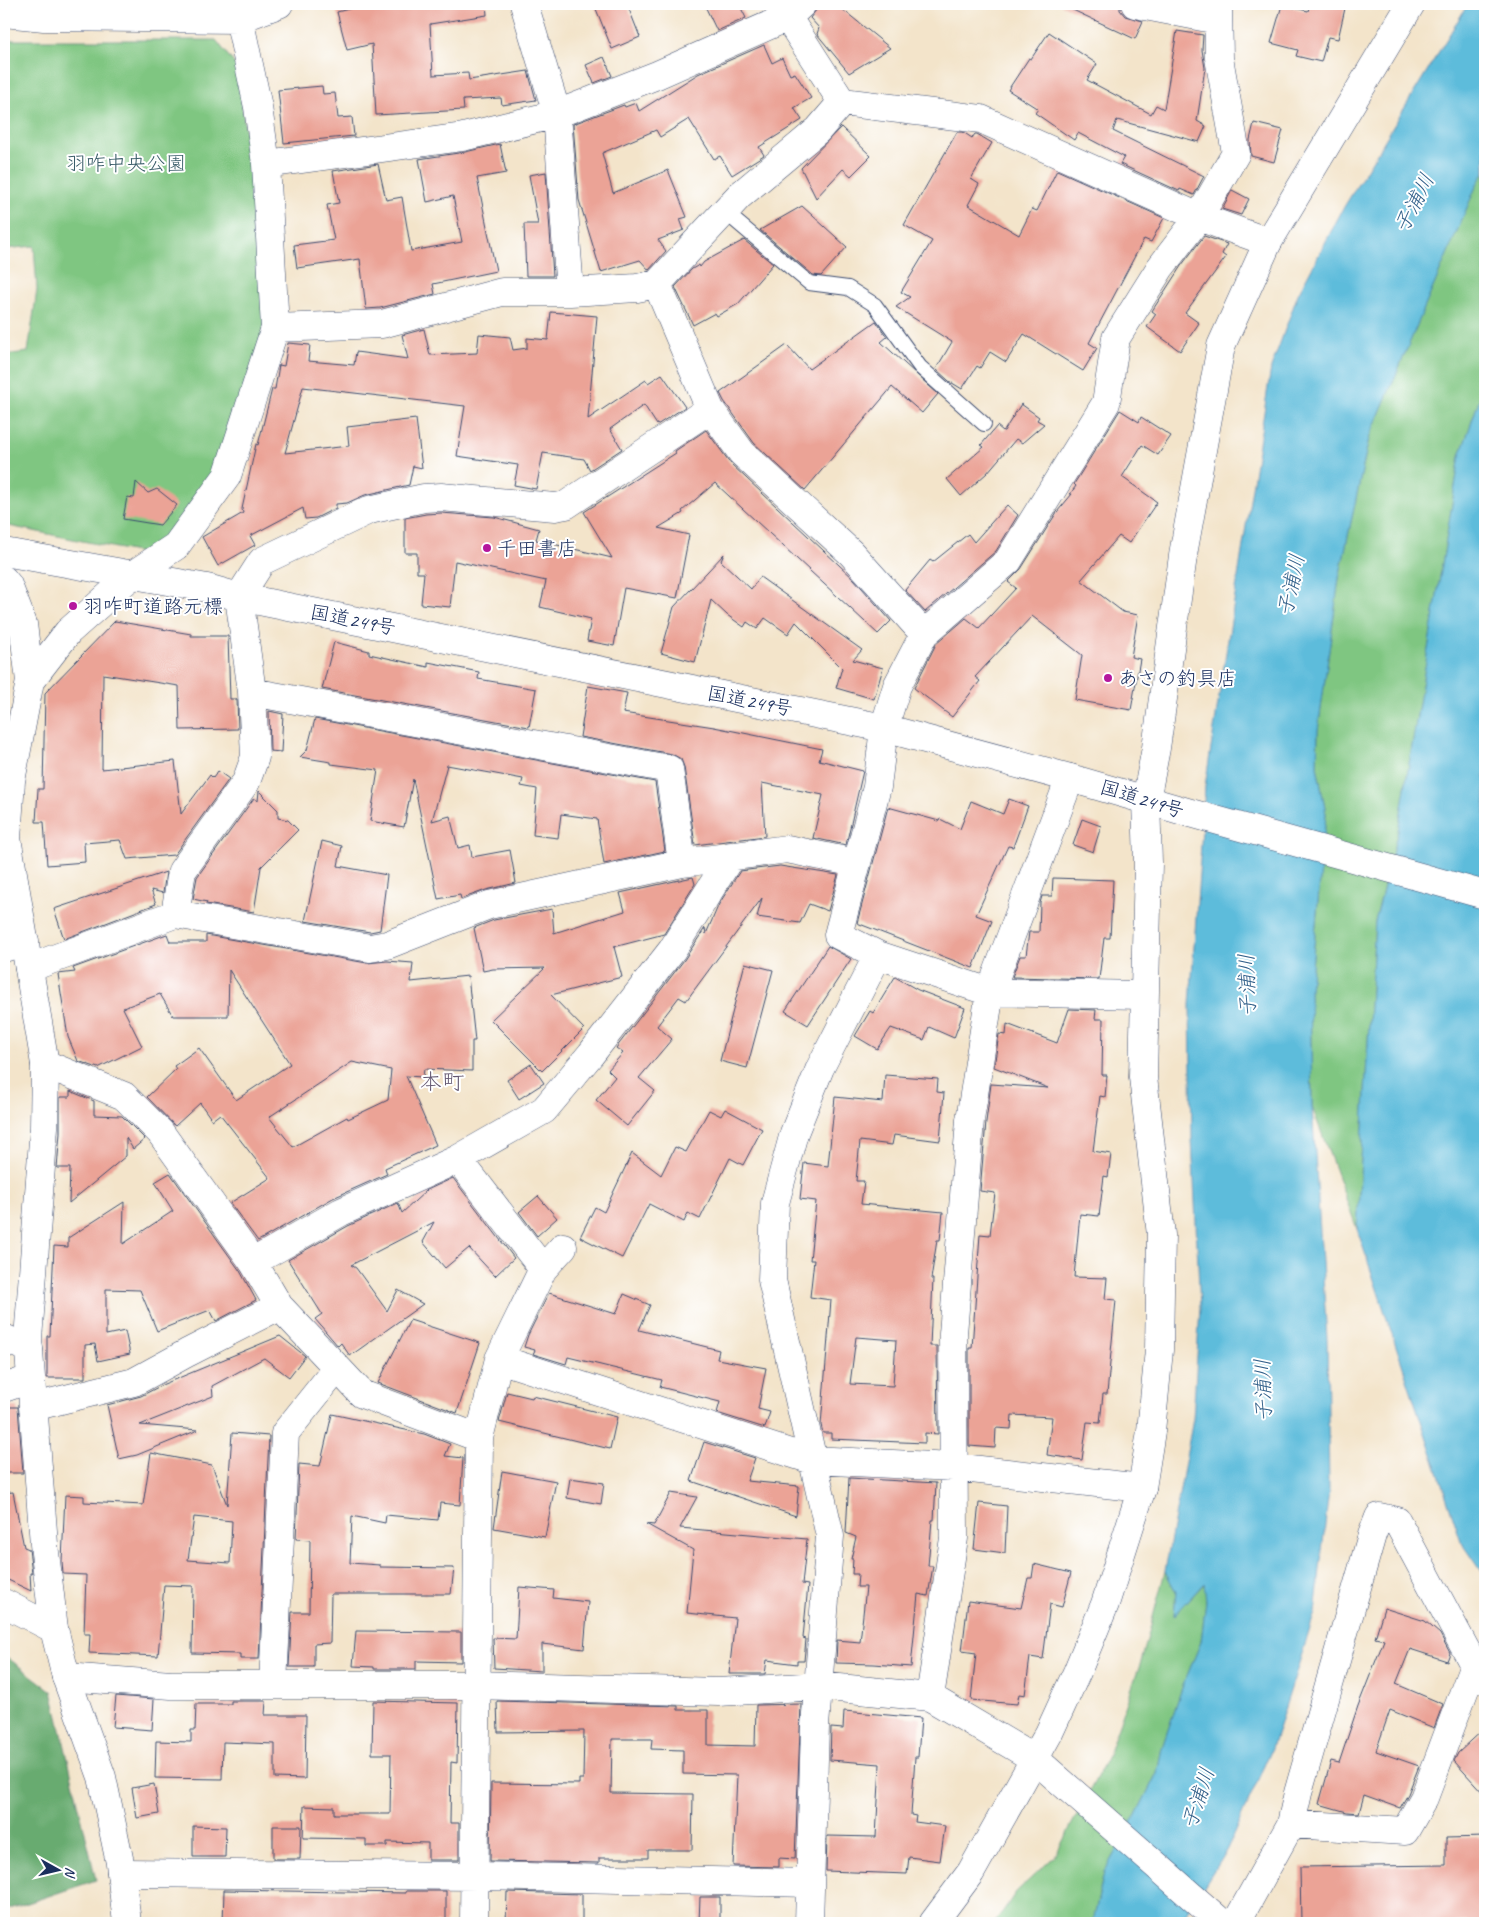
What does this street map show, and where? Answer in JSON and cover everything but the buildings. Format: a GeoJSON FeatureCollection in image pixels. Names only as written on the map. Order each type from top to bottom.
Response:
{"type":"FeatureCollection","features":[{"type":"Feature","properties":{"kind":"main road"},"geometry":{"type":"LineString","coordinates":[[4,13],[44,10],[238,11],[279,4]]}},
{"type":"Feature","properties":{"kind":"main road"},"geometry":{"type":"LineString","coordinates":[[524,4],[557,114],[570,292]]}},
{"type":"Feature","properties":{"kind":"main road"},"geometry":{"type":"LineString","coordinates":[[1135,4],[1218,12],[1219,58],[1236,153],[1199,217],[1160,268],[1116,338],[1106,403],[1008,560],[924,634],[897,686],[884,728],[877,787],[838,935],[878,955],[990,992],[1143,996]]}},
{"type":"Feature","properties":{"kind":"main road"},"geometry":{"type":"LineString","coordinates":[[933,1923],[1043,1765],[1077,1672],[1105,1604],[1142,1488],[1151,1431],[1159,1350],[1161,1235],[1143,1077],[1143,996],[1148,863],[1146,800],[1156,748],[1184,549],[1221,346],[1268,242],[1411,4]]}},
{"type":"Feature","properties":{"kind":"main road"},"geometry":{"type":"LineString","coordinates":[[266,164],[463,137],[557,114],[657,75],[790,8],[842,102]]}},
{"type":"Feature","properties":{"kind":"main road"},"geometry":{"type":"LineString","coordinates":[[127,1923],[121,1873],[102,1777],[66,1677],[54,1630],[44,1544],[28,1339],[44,1127],[45,1064],[29,968],[14,944],[7,838],[12,727],[30,681],[68,632],[131,576],[176,546],[227,476],[275,328],[266,164],[258,107],[238,11]]}},
{"type":"Feature","properties":{"kind":"main road"},"geometry":{"type":"LineString","coordinates":[[842,102],[981,119],[1199,217],[1268,242]]}},
{"type":"Feature","properties":{"kind":"main road"},"geometry":{"type":"LineString","coordinates":[[275,328],[382,324],[502,292],[570,292],[637,288],[657,284],[739,196],[818,130],[842,102]]}},
{"type":"Feature","properties":{"kind":"main road"},"geometry":{"type":"LineString","coordinates":[[657,284],[710,409],[742,453],[851,553],[924,634]]}},
{"type":"Feature","properties":{"kind":"main road"},"geometry":{"type":"LineString","coordinates":[[175,914],[182,871],[246,782],[254,757],[252,692],[239,597],[262,561],[369,510],[424,498],[441,497],[555,507],[566,505],[710,409]]}},
{"type":"Feature","properties":{"kind":"main road","name":"国道249号"},"geometry":{"type":"LineString","coordinates":[[4,552],[207,588],[239,597],[884,728],[1070,778],[1485,895]]}},
{"type":"Feature","properties":{"kind":"main road"},"geometry":{"type":"LineString","coordinates":[[4,580],[8,585],[23,624],[30,681]]}},
{"type":"Feature","properties":{"kind":"main road"},"geometry":{"type":"LineString","coordinates":[[252,692],[669,769],[682,863]]}},
{"type":"Feature","properties":{"kind":"main road"},"geometry":{"type":"LineString","coordinates":[[930,1697],[954,1538],[953,1334],[970,1120],[990,992],[1070,778]]}},
{"type":"Feature","properties":{"kind":"main road"},"geometry":{"type":"LineString","coordinates":[[29,968],[175,914],[370,948],[388,945],[489,904],[682,863],[787,849],[856,864]]}},
{"type":"Feature","properties":{"kind":"main road"},"geometry":{"type":"LineString","coordinates":[[252,1262],[341,1212],[458,1159],[544,1110],[592,1054],[672,950],[731,856]]}},
{"type":"Feature","properties":{"kind":"main road"},"geometry":{"type":"LineString","coordinates":[[809,1923],[815,1726],[830,1536],[772,1280],[775,1203],[794,1133],[820,1068],[878,955]]}},
{"type":"Feature","properties":{"kind":"main road"},"geometry":{"type":"LineString","coordinates":[[45,1064],[124,1096],[160,1132],[252,1262],[279,1306],[362,1394],[479,1438]]}},
{"type":"Feature","properties":{"kind":"main road"},"geometry":{"type":"LineString","coordinates":[[458,1159],[543,1269]]}},
{"type":"Feature","properties":{"kind":"main road"},"geometry":{"type":"LineString","coordinates":[[474,1923],[476,1876],[479,1438],[499,1359],[543,1269],[563,1247]]}},
{"type":"Feature","properties":{"kind":"main road"},"geometry":{"type":"LineString","coordinates":[[33,1407],[134,1382],[279,1306]]}},
{"type":"Feature","properties":{"kind":"main road"},"geometry":{"type":"LineString","coordinates":[[4,1338],[29,1348]]}},
{"type":"Feature","properties":{"kind":"main road"},"geometry":{"type":"LineString","coordinates":[[499,1359],[812,1460],[954,1467],[1142,1488]]}},
{"type":"Feature","properties":{"kind":"main road"},"geometry":{"type":"LineString","coordinates":[[273,1685],[285,1433],[337,1368]]}},
{"type":"Feature","properties":{"kind":"main road"},"geometry":{"type":"LineString","coordinates":[[4,1388],[30,1379]]}},
{"type":"Feature","properties":{"kind":"main road"},"geometry":{"type":"LineString","coordinates":[[66,1677],[171,1685],[476,1685],[718,1692],[819,1686],[930,1697],[1043,1765],[1225,1921],[1291,1824],[1298,1792],[1372,1535],[1379,1517],[1397,1521],[1480,1672],[1424,1798],[1405,1831],[1291,1824]]}},
{"type":"Feature","properties":{"kind":"main road"},"geometry":{"type":"LineString","coordinates":[[4,1603],[54,1630]]}},
{"type":"Feature","properties":{"kind":"main road"},"geometry":{"type":"LineString","coordinates":[[121,1873],[476,1876],[810,1884]]}},
{"type":"Feature","properties":{"kind":"lane"},"geometry":{"type":"LineString","coordinates":[[725,212],[809,283],[848,288],[875,305],[920,366],[984,424]]}},
{"type":"Feature","properties":{"kind":"green space","name":"羽咋中央公園"},"geometry":{"type":"Polygon","coordinates":[[[4,40],[216,40],[237,67],[269,310],[223,471],[180,530],[141,553],[4,525],[4,355],[28,352],[37,290],[34,246],[4,249],[4,40]]]}},
{"type":"Feature","properties":{"kind":"green space"},"geometry":{"type":"Polygon","coordinates":[[[1485,171],[1485,383],[1460,456],[1398,831],[1375,922],[1357,1229],[1312,1107],[1310,989],[1326,814],[1317,766],[1318,730],[1339,578],[1369,438],[1477,184],[1485,171]]]}},
{"type":"Feature","properties":{"kind":"green space"},"geometry":{"type":"Polygon","coordinates":[[[1165,1571],[1176,1592],[1174,1615],[1205,1583],[1206,1601],[1201,1642],[1182,1688],[1162,1748],[1157,1773],[1104,1872],[1093,1923],[995,1923],[1016,1892],[1055,1856],[1107,1758],[1142,1659],[1165,1571]]]}},
{"type":"Feature","properties":{"kind":"green space"},"geometry":{"type":"Polygon","coordinates":[[[4,1655],[52,1691],[96,1880],[4,1911],[4,1655]]]}},
{"type":"Feature","properties":{"kind":"water","name":"子浦川"},"geometry":{"type":"Polygon","coordinates":[[[1468,4],[1485,4],[1485,171],[1477,184],[1369,438],[1339,578],[1318,730],[1317,766],[1326,814],[1310,989],[1312,1107],[1327,1339],[1329,1490],[1315,1613],[1272,1748],[1227,1849],[1181,1923],[1093,1923],[1104,1872],[1157,1773],[1162,1748],[1182,1688],[1201,1642],[1206,1601],[1204,1583],[1174,1616],[1176,1592],[1165,1571],[1193,1419],[1200,1308],[1192,1139],[1190,1005],[1205,786],[1271,368],[1298,294],[1344,207],[1468,4]]]}},
{"type":"Feature","properties":{"kind":"water"},"geometry":{"type":"Polygon","coordinates":[[[1485,383],[1485,1576],[1461,1541],[1357,1229],[1375,922],[1398,831],[1460,456],[1485,383]]]}},
{"type":"Feature","properties":{"kind":"place","name":"千田書店"},"geometry":{"type":"Point","coordinates":[487,548]}},
{"type":"Feature","properties":{"kind":"place","name":"羽咋町道路元標"},"geometry":{"type":"Point","coordinates":[73,606]}},
{"type":"Feature","properties":{"kind":"place","name":"あさの釣具店"},"geometry":{"type":"Point","coordinates":[1108,678]}},
{"type":"Feature","properties":{"kind":"district","name":"本町"},"geometry":{"type":"Point","coordinates":[442,1082]}}]}
